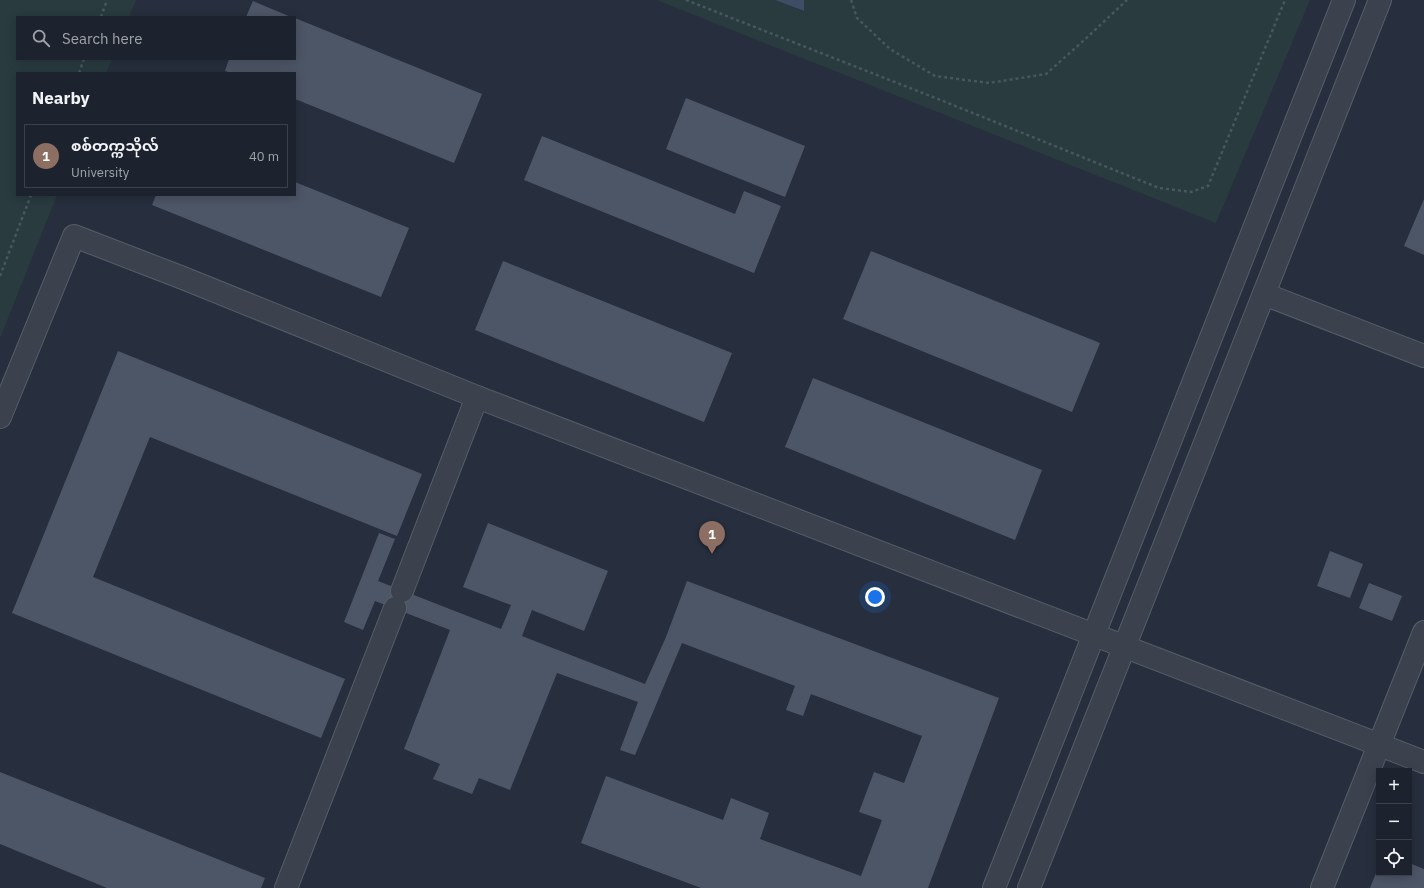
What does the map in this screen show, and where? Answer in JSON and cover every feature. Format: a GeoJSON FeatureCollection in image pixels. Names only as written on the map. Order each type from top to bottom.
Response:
{"type":"FeatureCollection","features":[{"type":"Feature","properties":{"kind":"street"},"geometry":{"type":"LineString","coordinates":[[994,888],[1344,0]]}},
{"type":"Feature","properties":{"kind":"street"},"geometry":{"type":"LineString","coordinates":[[1029,888],[1380,0]]}},
{"type":"Feature","properties":{"kind":"street"},"geometry":{"type":"LineString","coordinates":[[0,417],[74,236],[183,278],[477,397],[1424,762]]}},
{"type":"Feature","properties":{"kind":"street"},"geometry":{"type":"LineString","coordinates":[[1264,294],[1424,356]]}},
{"type":"Feature","properties":{"kind":"street"},"geometry":{"type":"LineString","coordinates":[[286,888],[477,397]]}},
{"type":"Feature","properties":{"kind":"street"},"geometry":{"type":"LineString","coordinates":[[1322,888],[1424,632]]}},
{"type":"Feature","properties":{"kind":"path"},"geometry":{"type":"LineString","coordinates":[[101,16],[107,0]]}},
{"type":"Feature","properties":{"kind":"path"},"geometry":{"type":"LineString","coordinates":[[686,0],[1159,188],[1191,192],[1208,186],[1285,0]]}},
{"type":"Feature","properties":{"kind":"path"},"geometry":{"type":"LineString","coordinates":[[851,0],[857,18],[890,49],[935,76],[989,83],[1046,74],[1081,44],[1127,0]]}},
{"type":"Feature","properties":{"kind":"path"},"geometry":{"type":"LineString","coordinates":[[79,72],[84,60]]}},
{"type":"Feature","properties":{"kind":"path"},"geometry":{"type":"LineString","coordinates":[[0,276],[32,196]]}},
{"type":"Feature","properties":{"kind":"shaded area"},"geometry":{"type":"Polygon","coordinates":[[[0,0],[136,0],[129,16],[16,16],[16,60],[112,60],[106,72],[16,72],[16,196],[57,196],[0,338],[0,0]]]}},
{"type":"Feature","properties":{"kind":"shaded area"},"geometry":{"type":"Polygon","coordinates":[[[657,0],[775,0],[803,11],[804,0],[1310,0],[1216,223],[657,0]]]}},
{"type":"Feature","properties":{"kind":"water"},"geometry":{"type":"Polygon","coordinates":[[[775,0],[804,0],[804,11],[775,0]]]}},
{"type":"Feature","properties":{"kind":"building"},"geometry":{"type":"Polygon","coordinates":[[[253,1],[289,16],[246,16],[253,1]]]}},
{"type":"Feature","properties":{"kind":"building"},"geometry":{"type":"Polygon","coordinates":[[[296,18],[482,94],[454,163],[296,99],[296,72],[225,71],[229,60],[296,60],[296,18]]]}},
{"type":"Feature","properties":{"kind":"building"},"geometry":{"type":"Polygon","coordinates":[[[686,98],[805,146],[785,197],[666,149],[686,98]]]}},
{"type":"Feature","properties":{"kind":"building"},"geometry":{"type":"Polygon","coordinates":[[[542,136],[735,214],[744,191],[781,206],[754,273],[524,180],[542,136]]]}},
{"type":"Feature","properties":{"kind":"building"},"geometry":{"type":"Polygon","coordinates":[[[296,182],[409,228],[381,297],[152,205],[156,196],[296,196],[296,182]]]}},
{"type":"Feature","properties":{"kind":"building"},"geometry":{"type":"Polygon","coordinates":[[[1424,199],[1424,255],[1404,246],[1424,199]]]}},
{"type":"Feature","properties":{"kind":"building"},"geometry":{"type":"Polygon","coordinates":[[[871,251],[1100,343],[1072,412],[843,319],[871,251]]]}},
{"type":"Feature","properties":{"kind":"building"},"geometry":{"type":"Polygon","coordinates":[[[503,261],[732,353],[704,422],[475,330],[503,261]]]}},
{"type":"Feature","properties":{"kind":"building"},"geometry":{"type":"Polygon","coordinates":[[[118,351],[422,474],[397,536],[150,437],[93,577],[345,679],[321,738],[12,613],[118,351]]]}},
{"type":"Feature","properties":{"kind":"building"},"geometry":{"type":"Polygon","coordinates":[[[813,378],[1042,470],[1015,540],[785,447],[813,378]]]}},
{"type":"Feature","properties":{"kind":"building"},"geometry":{"type":"Polygon","coordinates":[[[488,523],[608,571],[584,631],[532,610],[522,636],[645,684],[666,637],[687,581],[999,698],[928,888],[701,888],[581,843],[606,776],[723,820],[731,798],[769,813],[760,839],[861,876],[882,820],[859,812],[874,772],[904,783],[922,736],[811,694],[803,716],[786,710],[795,686],[682,643],[635,755],[620,750],[638,702],[557,673],[510,790],[479,778],[472,794],[433,779],[440,764],[404,749],[450,630],[375,601],[363,630],[344,622],[379,533],[395,539],[378,581],[501,629],[511,605],[463,587],[488,523]]]}},
{"type":"Feature","properties":{"kind":"building"},"geometry":{"type":"Polygon","coordinates":[[[1330,551],[1363,564],[1350,598],[1317,586],[1330,551]]]}},
{"type":"Feature","properties":{"kind":"building"},"geometry":{"type":"Polygon","coordinates":[[[1369,583],[1402,596],[1392,621],[1359,608],[1369,583]]]}},
{"type":"Feature","properties":{"kind":"building"},"geometry":{"type":"Polygon","coordinates":[[[0,772],[265,878],[261,888],[107,888],[0,844],[0,772]]]}},
{"type":"Feature","properties":{"kind":"building"},"geometry":{"type":"Polygon","coordinates":[[[1412,864],[1424,869],[1424,888],[1370,888],[1376,873],[1376,876],[1412,876],[1412,864]]]}},
{"type":"Feature","properties":{"kind":"place","name":"စစ်‌တက္ကသိုလ်"},"geometry":{"type":"Point","coordinates":[712,554]}}]}
